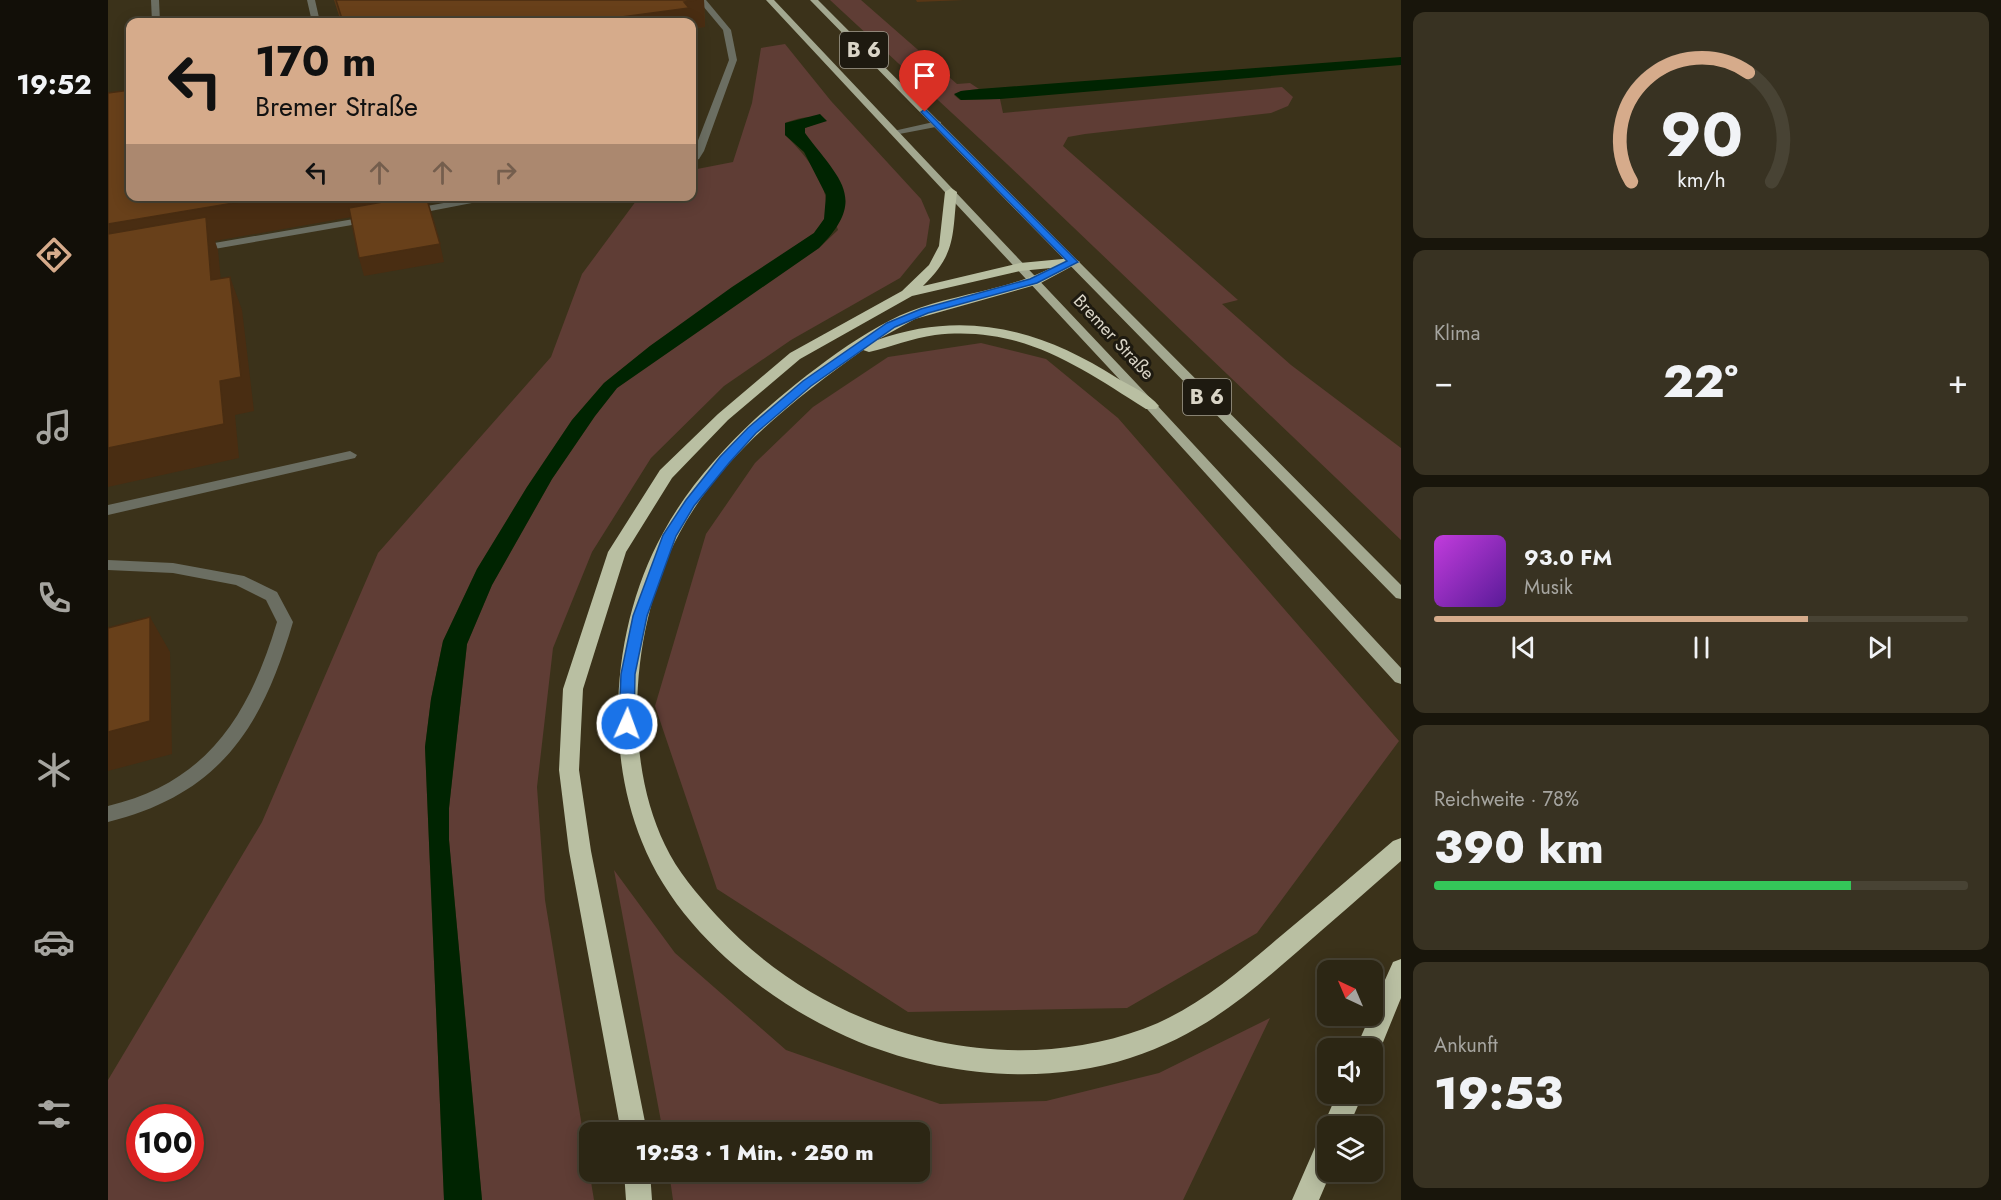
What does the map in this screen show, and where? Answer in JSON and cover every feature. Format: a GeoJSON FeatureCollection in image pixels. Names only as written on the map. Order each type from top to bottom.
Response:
{"type":"FeatureCollection","features":[{"type":"Feature","properties":{"kind":"highway"},"geometry":{"type":"LineString","coordinates":[[632,1122],[580,851],[569,770],[573,689],[617,552],[666,474],[723,417],[795,356],[907,294],[935,267],[945,246],[951,192]]}},
{"type":"Feature","properties":{"kind":"highway"},"geometry":{"type":"LineString","coordinates":[[907,294],[1020,267],[1073,262]]}},
{"type":"Feature","properties":{"kind":"highway"},"geometry":{"type":"LineString","coordinates":[[1073,262],[1034,281],[909,317],[865,342],[798,391],[752,431],[690,503],[670,535],[654,576],[640,616],[628,674],[627,724],[631,775],[639,807],[654,849],[717,934],[764,977],[811,1007],[854,1030],[903,1046],[986,1062],[1064,1061],[1117,1050],[1171,1028],[1228,995],[1401,848]]}},
{"type":"Feature","properties":{"kind":"highway"},"geometry":{"type":"LineString","coordinates":[[835,364],[884,341],[911,334],[954,328],[976,328],[1000,332],[1049,346],[1151,406]]}},
{"type":"Feature","properties":{"kind":"highway"},"geometry":{"type":"LineString","coordinates":[[1372,1038],[1401,970]]}},
{"type":"Feature","properties":{"kind":"highway"},"geometry":{"type":"LineString","coordinates":[[1305,1200],[1317,1172]]}},
{"type":"Feature","properties":{"kind":"highway"},"geometry":{"type":"LineString","coordinates":[[638,1182],[639,1200]]}},
{"type":"Feature","properties":{"kind":"main road","name":"Bremer Straße"},"geometry":{"type":"LineString","coordinates":[[770,0],[1151,406],[1401,678]]}},
{"type":"Feature","properties":{"kind":"main road","name":"Bremer Straße"},"geometry":{"type":"LineString","coordinates":[[814,0],[1401,594]]}},
{"type":"Feature","properties":{"kind":"lane"},"geometry":{"type":"LineString","coordinates":[[155,0],[156,18]]}},
{"type":"Feature","properties":{"kind":"lane"},"geometry":{"type":"LineString","coordinates":[[311,0],[315,18]]}},
{"type":"Feature","properties":{"kind":"lane"},"geometry":{"type":"LineString","coordinates":[[696,157],[733,60],[727,30],[702,0]]}},
{"type":"Feature","properties":{"kind":"lane"},"geometry":{"type":"LineString","coordinates":[[894,132],[938,124]]}},
{"type":"Feature","properties":{"kind":"lane"},"geometry":{"type":"LineString","coordinates":[[398,214],[474,201]]}},
{"type":"Feature","properties":{"kind":"lane"},"geometry":{"type":"LineString","coordinates":[[189,250],[387,216]]}},
{"type":"Feature","properties":{"kind":"lane"},"geometry":{"type":"LineString","coordinates":[[108,510],[350,455]]}},
{"type":"Feature","properties":{"kind":"lane"},"geometry":{"type":"LineString","coordinates":[[108,565],[173,567],[239,580],[272,596],[285,622],[274,663],[243,722],[217,758],[174,791],[108,814]]}},
{"type":"Feature","properties":{"kind":"shaded area"},"geometry":{"type":"Polygon","coordinates":[[[830,0],[861,0],[957,84],[970,83],[979,89],[961,91],[954,95],[960,100],[1000,99],[1003,113],[1282,87],[1293,97],[1288,106],[1271,113],[1085,134],[1068,137],[1063,146],[1238,300],[1222,304],[1291,365],[1401,448],[1401,540],[1007,164],[830,0]]]}},
{"type":"Feature","properties":{"kind":"shaded area"},"geometry":{"type":"Polygon","coordinates":[[[785,44],[831,101],[921,199],[930,220],[926,246],[900,278],[791,340],[724,386],[651,458],[592,552],[553,648],[537,787],[545,900],[581,1122],[579,1122],[579,1182],[591,1182],[594,1200],[482,1200],[449,840],[449,808],[467,644],[492,585],[552,479],[617,388],[819,248],[838,230],[805,133],[805,128],[826,120],[821,118],[806,117],[785,123],[785,135],[809,161],[825,194],[825,217],[814,233],[650,346],[604,383],[572,420],[527,487],[477,569],[443,641],[431,699],[425,747],[444,1200],[108,1200],[108,1080],[262,822],[378,553],[551,357],[582,274],[636,201],[696,201],[696,169],[733,162],[752,103],[761,48],[785,44]]]}},
{"type":"Feature","properties":{"kind":"shaded area"},"geometry":{"type":"Polygon","coordinates":[[[1401,57],[1401,65],[1000,99],[961,100],[954,94],[979,89],[1401,57]]]}},
{"type":"Feature","properties":{"kind":"shaded area"},"geometry":{"type":"Polygon","coordinates":[[[820,114],[827,121],[805,128],[805,133],[829,163],[844,189],[846,202],[843,215],[834,231],[819,248],[617,388],[552,479],[492,585],[467,644],[449,808],[449,840],[482,1200],[444,1200],[425,747],[431,699],[443,641],[477,569],[527,487],[572,420],[604,383],[650,346],[732,287],[814,233],[824,219],[826,195],[804,152],[785,135],[785,123],[820,114]]]}},
{"type":"Feature","properties":{"kind":"shaded area"},"geometry":{"type":"Polygon","coordinates":[[[981,343],[1046,359],[1118,418],[1399,741],[1257,933],[1127,1008],[908,1012],[717,889],[655,706],[706,534],[755,463],[813,407],[888,357],[981,343]]]}},
{"type":"Feature","properties":{"kind":"shaded area"},"geometry":{"type":"Polygon","coordinates":[[[614,870],[675,953],[786,1050],[940,1104],[1046,1101],[1159,1073],[1270,1018],[1183,1200],[673,1200],[670,1182],[930,1182],[930,1122],[661,1122],[614,870]]]}},
{"type":"Feature","properties":{"kind":"building"},"geometry":{"type":"Polygon","coordinates":[[[336,0],[696,0],[684,2],[689,8],[614,18],[342,18],[336,0]]]}},
{"type":"Feature","properties":{"kind":"building"},"geometry":{"type":"Polygon","coordinates":[[[126,91],[126,201],[246,201],[108,224],[108,93],[126,91]]]}},
{"type":"Feature","properties":{"kind":"building"},"geometry":{"type":"Polygon","coordinates":[[[388,201],[427,201],[440,244],[359,258],[349,208],[388,201]]]}},
{"type":"Feature","properties":{"kind":"building"},"geometry":{"type":"Polygon","coordinates":[[[206,217],[211,280],[230,277],[241,377],[220,381],[224,424],[108,448],[108,234],[206,217]]]}},
{"type":"Feature","properties":{"kind":"building"},"geometry":{"type":"Polygon","coordinates":[[[150,617],[150,721],[108,732],[108,628],[150,617]]]}},
{"type":"Feature","properties":{"kind":"route"},"geometry":{"type":"LineString","coordinates":[[627,724],[628,674],[640,616],[670,535],[690,503],[752,431],[807,384],[891,325],[924,311],[1034,281],[1073,262],[925,112]]}}]}
